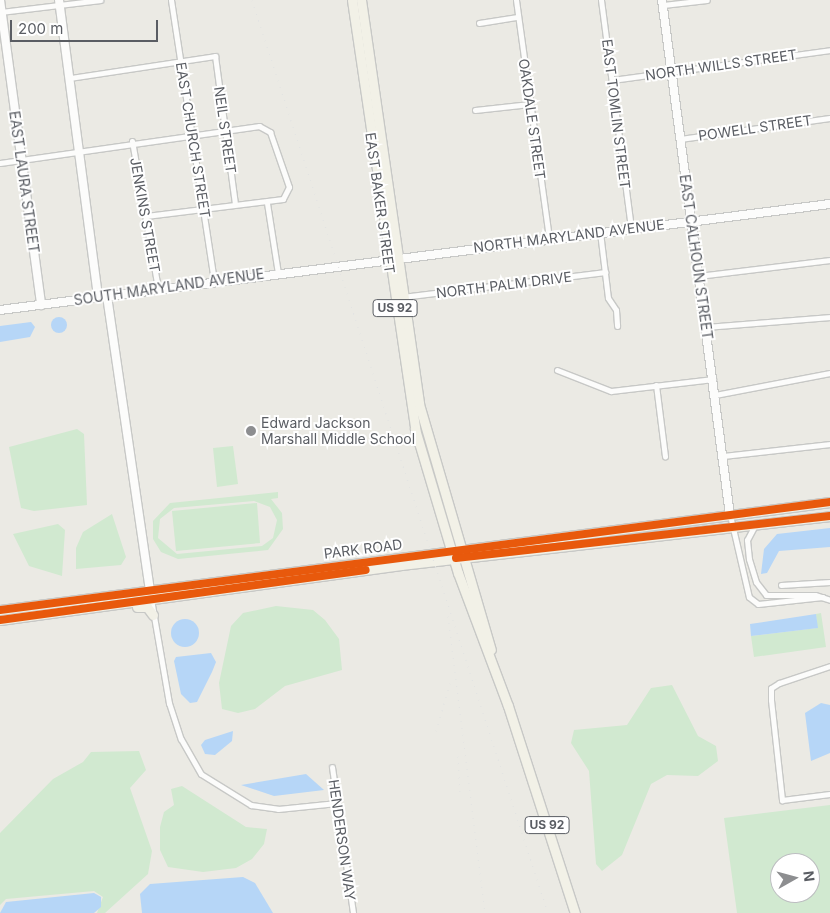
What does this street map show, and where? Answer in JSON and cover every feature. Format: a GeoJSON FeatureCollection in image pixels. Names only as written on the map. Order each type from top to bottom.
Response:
{"type":"FeatureCollection","features":[{"type":"Feature","properties":{"kind":"main road","name":"EAST BAKER STREET"},"geometry":{"type":"LineString","coordinates":[[352,0],[361,33],[371,104],[392,258],[406,385],[426,469],[457,553]]}},
{"type":"Feature","properties":{"kind":"main road","name":"EAST BAKER STREET"},"geometry":{"type":"LineString","coordinates":[[361,0],[361,33]]}},
{"type":"Feature","properties":{"kind":"main road","name":"EAST BAKER STREET"},"geometry":{"type":"LineString","coordinates":[[392,258],[402,297],[424,426],[457,553]]}},
{"type":"Feature","properties":{"kind":"main road","name":"PARK ROAD"},"geometry":{"type":"LineString","coordinates":[[0,620],[151,602],[457,553],[830,502]]}},
{"type":"Feature","properties":{"kind":"main road","name":"PARK ROAD"},"geometry":{"type":"LineString","coordinates":[[0,610],[228,580],[457,553],[732,528],[830,516]]}},
{"type":"Feature","properties":{"kind":"main road","name":"US 92"},"geometry":{"type":"LineString","coordinates":[[457,553],[576,913]]}},
{"type":"Feature","properties":{"kind":"main road"},"geometry":{"type":"LineString","coordinates":[[151,602],[164,593],[228,580]]}},
{"type":"Feature","properties":{"kind":"main road"},"geometry":{"type":"LineString","coordinates":[[79,611],[136,598],[150,590]]}},
{"type":"Feature","properties":{"kind":"main road"},"geometry":{"type":"LineString","coordinates":[[79,611],[146,607],[153,615]]}},
{"type":"Feature","properties":{"kind":"street","name":"EAST LAURA STREET"},"geometry":{"type":"LineString","coordinates":[[0,0],[41,305]]}},
{"type":"Feature","properties":{"kind":"street"},"geometry":{"type":"LineString","coordinates":[[1,12],[60,3],[100,0]]}},
{"type":"Feature","properties":{"kind":"street","name":"EAST CHURCH STREET"},"geometry":{"type":"LineString","coordinates":[[171,0],[214,281]]}},
{"type":"Feature","properties":{"kind":"street","name":"OAKDALE STREET"},"geometry":{"type":"LineString","coordinates":[[516,0],[549,238]]}},
{"type":"Feature","properties":{"kind":"street","name":"EAST TOMLIN STREET"},"geometry":{"type":"LineString","coordinates":[[601,0],[631,228]]}},
{"type":"Feature","properties":{"kind":"street"},"geometry":{"type":"LineString","coordinates":[[662,2],[707,0]]}},
{"type":"Feature","properties":{"kind":"street","name":"EAST CALHOUN STREET"},"geometry":{"type":"LineString","coordinates":[[662,2],[730,515]]}},
{"type":"Feature","properties":{"kind":"street"},"geometry":{"type":"LineString","coordinates":[[60,3],[79,149],[153,615],[169,703],[181,738],[202,774],[251,805],[278,809],[337,803]]}},
{"type":"Feature","properties":{"kind":"street"},"geometry":{"type":"LineString","coordinates":[[479,23],[518,17]]}},
{"type":"Feature","properties":{"kind":"street","name":"NORTH WILLS STREET"},"geometry":{"type":"LineString","coordinates":[[612,80],[830,50]]}},
{"type":"Feature","properties":{"kind":"street","name":"NEIL STREET"},"geometry":{"type":"LineString","coordinates":[[180,62],[215,56],[234,204]]}},
{"type":"Feature","properties":{"kind":"street"},"geometry":{"type":"LineString","coordinates":[[70,78],[180,62]]}},
{"type":"Feature","properties":{"kind":"street"},"geometry":{"type":"LineString","coordinates":[[475,110],[530,104]]}},
{"type":"Feature","properties":{"kind":"street","name":"POWELL STREET"},"geometry":{"type":"LineString","coordinates":[[680,139],[830,118]]}},
{"type":"Feature","properties":{"kind":"street"},"geometry":{"type":"LineString","coordinates":[[0,163],[132,141],[225,130],[266,128],[288,194],[267,202],[234,204],[146,216]]}},
{"type":"Feature","properties":{"kind":"street","name":"JENKINS STREET"},"geometry":{"type":"LineString","coordinates":[[132,141],[158,289]]}},
{"type":"Feature","properties":{"kind":"street"},"geometry":{"type":"LineString","coordinates":[[267,202],[278,272]]}},
{"type":"Feature","properties":{"kind":"street","name":"NORTH MARYLAND AVENUE"},"geometry":{"type":"LineString","coordinates":[[338,264],[830,204]]}},
{"type":"Feature","properties":{"kind":"street"},"geometry":{"type":"LineString","coordinates":[[600,232],[605,272],[617,326]]}},
{"type":"Feature","properties":{"kind":"street"},"geometry":{"type":"LineString","coordinates":[[698,276],[830,260]]}},
{"type":"Feature","properties":{"kind":"street","name":"SOUTH MARYLAND AVENUE"},"geometry":{"type":"LineString","coordinates":[[0,310],[338,264]]}},
{"type":"Feature","properties":{"kind":"street","name":"NORTH PALM DRIVE"},"geometry":{"type":"LineString","coordinates":[[402,297],[605,272]]}},
{"type":"Feature","properties":{"kind":"street"},"geometry":{"type":"LineString","coordinates":[[705,327],[830,317]]}},
{"type":"Feature","properties":{"kind":"street"},"geometry":{"type":"LineString","coordinates":[[557,370],[602,390],[713,379]]}},
{"type":"Feature","properties":{"kind":"street"},"geometry":{"type":"LineString","coordinates":[[715,395],[830,373]]}},
{"type":"Feature","properties":{"kind":"street"},"geometry":{"type":"LineString","coordinates":[[656,386],[665,456]]}},
{"type":"Feature","properties":{"kind":"street"},"geometry":{"type":"LineString","coordinates":[[723,456],[830,444]]}},
{"type":"Feature","properties":{"kind":"street"},"geometry":{"type":"LineString","coordinates":[[730,515],[733,544],[746,556],[756,581],[766,595],[775,597],[815,595],[830,600]]}},
{"type":"Feature","properties":{"kind":"street"},"geometry":{"type":"LineString","coordinates":[[755,525],[747,540],[746,584],[749,597],[758,604],[775,604],[823,597]]}},
{"type":"Feature","properties":{"kind":"street"},"geometry":{"type":"LineString","coordinates":[[746,584],[756,581]]}},
{"type":"Feature","properties":{"kind":"street"},"geometry":{"type":"LineString","coordinates":[[781,585],[830,582]]}},
{"type":"Feature","properties":{"kind":"street"},"geometry":{"type":"LineString","coordinates":[[815,583],[815,595]]}},
{"type":"Feature","properties":{"kind":"street"},"geometry":{"type":"LineString","coordinates":[[775,597],[775,604]]}},
{"type":"Feature","properties":{"kind":"street"},"geometry":{"type":"LineString","coordinates":[[830,666],[778,683],[771,694],[782,800],[830,794]]}},
{"type":"Feature","properties":{"kind":"street","name":"HENDERSON WAY"},"geometry":{"type":"LineString","coordinates":[[332,767],[353,913]]}},
{"type":"Feature","properties":{"kind":"green space"},"geometry":{"type":"Polygon","coordinates":[[[77,429],[84,434],[87,505],[34,511],[21,508],[9,447],[77,429]]]}},
{"type":"Feature","properties":{"kind":"green space"},"geometry":{"type":"Polygon","coordinates":[[[233,446],[238,484],[217,487],[213,448],[233,446]]]}},
{"type":"Feature","properties":{"kind":"green space"},"geometry":{"type":"Polygon","coordinates":[[[278,492],[278,498],[271,499],[282,513],[283,529],[268,550],[178,559],[161,552],[153,539],[153,521],[170,503],[278,492]],[[254,501],[174,508],[160,519],[158,538],[177,554],[262,546],[273,538],[277,520],[270,507],[254,501]]]}},
{"type":"Feature","properties":{"kind":"green space"},"geometry":{"type":"Polygon","coordinates":[[[257,503],[260,543],[176,551],[172,511],[257,503]]]}},
{"type":"Feature","properties":{"kind":"green space"},"geometry":{"type":"Polygon","coordinates":[[[112,514],[126,557],[121,565],[76,569],[76,548],[83,532],[112,514]]]}},
{"type":"Feature","properties":{"kind":"green space"},"geometry":{"type":"Polygon","coordinates":[[[58,524],[65,530],[62,576],[29,566],[13,534],[58,524]]]}},
{"type":"Feature","properties":{"kind":"green space"},"geometry":{"type":"Polygon","coordinates":[[[276,606],[313,610],[325,620],[339,639],[342,670],[285,686],[255,709],[238,713],[222,709],[219,683],[231,626],[243,613],[276,606]]]}},
{"type":"Feature","properties":{"kind":"green space"},"geometry":{"type":"Polygon","coordinates":[[[821,613],[826,647],[754,657],[751,636],[817,628],[816,614],[821,613]]]}},
{"type":"Feature","properties":{"kind":"green space"},"geometry":{"type":"Polygon","coordinates":[[[672,685],[698,736],[716,746],[718,761],[698,776],[667,775],[651,784],[622,855],[602,871],[596,864],[589,771],[571,743],[574,730],[627,725],[651,688],[672,685]]]}},
{"type":"Feature","properties":{"kind":"green space"},"geometry":{"type":"Polygon","coordinates":[[[139,751],[146,770],[130,788],[152,851],[148,874],[105,913],[97,913],[103,897],[94,891],[6,899],[0,905],[0,833],[53,779],[83,762],[91,752],[139,751]]]}},
{"type":"Feature","properties":{"kind":"green space"},"geometry":{"type":"Polygon","coordinates":[[[182,786],[246,827],[267,829],[264,844],[252,859],[236,868],[203,872],[168,867],[160,850],[160,827],[164,812],[174,805],[171,789],[182,786]]]}},
{"type":"Feature","properties":{"kind":"green space"},"geometry":{"type":"Polygon","coordinates":[[[830,805],[830,913],[737,913],[724,818],[830,805]]]}},
{"type":"Feature","properties":{"kind":"water"},"geometry":{"type":"Polygon","coordinates":[[[59,317],[65,319],[67,325],[65,331],[59,333],[53,331],[51,325],[53,319],[59,317]]]}},
{"type":"Feature","properties":{"kind":"water"},"geometry":{"type":"Polygon","coordinates":[[[31,322],[35,327],[30,337],[0,342],[0,326],[31,322]]]}},
{"type":"Feature","properties":{"kind":"water"},"geometry":{"type":"Polygon","coordinates":[[[830,528],[830,547],[779,551],[767,573],[761,574],[764,549],[777,534],[830,528]]]}},
{"type":"Feature","properties":{"kind":"water"},"geometry":{"type":"Polygon","coordinates":[[[816,614],[818,628],[751,636],[750,624],[816,614]]]}},
{"type":"Feature","properties":{"kind":"water"},"geometry":{"type":"Polygon","coordinates":[[[185,619],[195,623],[199,633],[195,643],[185,647],[175,643],[171,633],[175,623],[185,619]]]}},
{"type":"Feature","properties":{"kind":"water"},"geometry":{"type":"Polygon","coordinates":[[[211,653],[216,662],[212,672],[197,702],[190,703],[181,694],[174,661],[176,657],[211,653]]]}},
{"type":"Feature","properties":{"kind":"water"},"geometry":{"type":"Polygon","coordinates":[[[821,703],[830,705],[830,753],[811,761],[805,713],[821,703]]]}},
{"type":"Feature","properties":{"kind":"water"},"geometry":{"type":"Polygon","coordinates":[[[233,731],[232,741],[215,755],[205,754],[201,745],[205,740],[233,731]]]}},
{"type":"Feature","properties":{"kind":"water"},"geometry":{"type":"Polygon","coordinates":[[[306,774],[324,790],[274,796],[241,785],[306,774]]]}},
{"type":"Feature","properties":{"kind":"water"},"geometry":{"type":"Polygon","coordinates":[[[243,877],[255,883],[273,913],[142,913],[140,894],[150,884],[243,877]]]}},
{"type":"Feature","properties":{"kind":"water"},"geometry":{"type":"Polygon","coordinates":[[[94,893],[101,897],[101,907],[94,913],[0,913],[6,902],[94,893]]]}},
{"type":"Feature","properties":{"kind":"railway"},"geometry":{"type":"LineString","coordinates":[[252,0],[548,913]]}},
{"type":"Feature","properties":{"kind":"railway"},"geometry":{"type":"LineString","coordinates":[[448,616],[485,913]]}},
{"type":"Feature","properties":{"kind":"railway"},"geometry":{"type":"LineString","coordinates":[[436,731],[450,683]]}},
{"type":"Feature","properties":{"kind":"railway"},"geometry":{"type":"LineString","coordinates":[[458,756],[460,796]]}},
{"type":"Feature","properties":{"kind":"cycle path"},"geometry":{"type":"LineString","coordinates":[[0,610],[830,502]]}},
{"type":"Feature","properties":{"kind":"cycle path"},"geometry":{"type":"LineString","coordinates":[[456,558],[830,516]]}},
{"type":"Feature","properties":{"kind":"cycle path"},"geometry":{"type":"LineString","coordinates":[[0,620],[366,570]]}},
{"type":"Feature","properties":{"kind":"place","name":"Edward Jackson Marshall Middle School"},"geometry":{"type":"Point","coordinates":[251,431]}}]}
